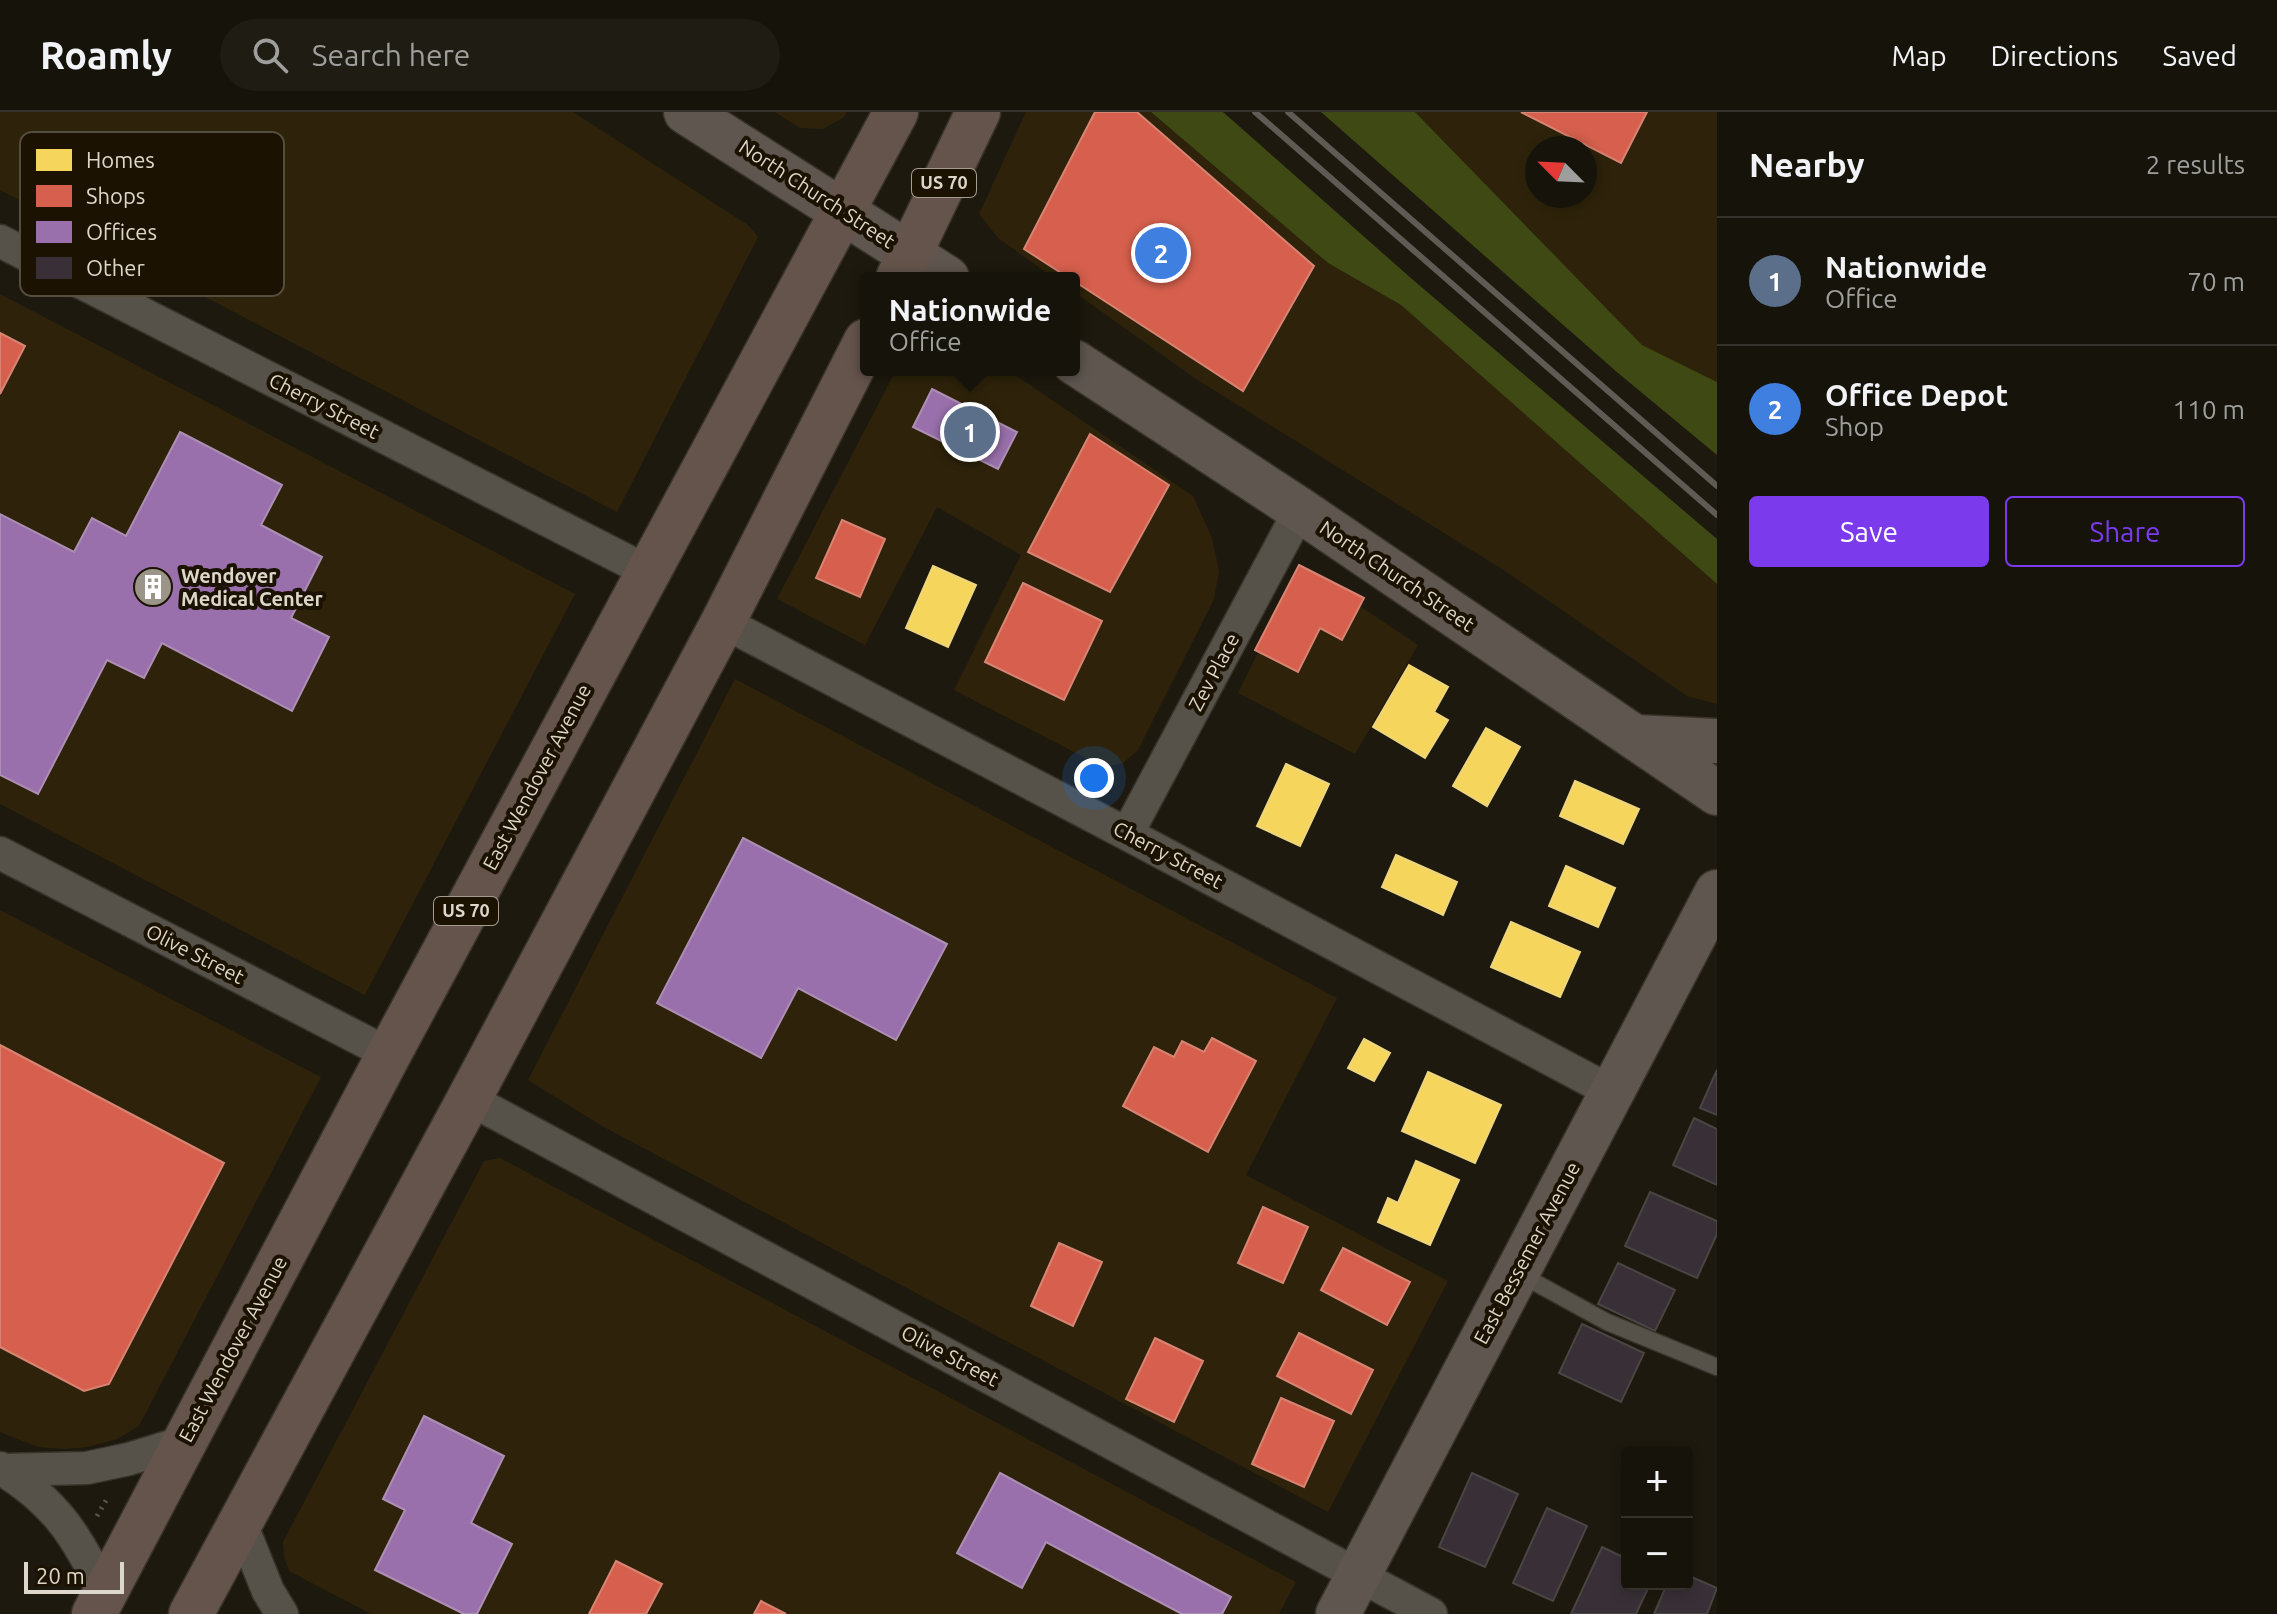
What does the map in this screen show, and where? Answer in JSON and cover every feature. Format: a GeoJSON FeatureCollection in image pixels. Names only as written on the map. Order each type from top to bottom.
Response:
{"type":"FeatureCollection","features":[{"type":"Feature","properties":{"kind":"highway","name":"East Wendover Avenue"},"geometry":{"type":"LineString","coordinates":[[99,1604],[647,571],[896,112]]}},
{"type":"Feature","properties":{"kind":"highway","name":"US 70"},"geometry":{"type":"LineString","coordinates":[[904,266],[978,112]]}},
{"type":"Feature","properties":{"kind":"highway"},"geometry":{"type":"LineString","coordinates":[[191,1614],[723,622],[860,353]]}},
{"type":"Feature","properties":{"kind":"main road","name":"North Church Street"},"geometry":{"type":"LineString","coordinates":[[686,112],[844,211],[904,266],[926,272]]}},
{"type":"Feature","properties":{"kind":"main road","name":"North Church Street"},"geometry":{"type":"LineString","coordinates":[[1080,366],[1300,510],[1717,793]]}},
{"type":"Feature","properties":{"kind":"main road"},"geometry":{"type":"LineString","coordinates":[[1633,736],[1717,741]]}},
{"type":"Feature","properties":{"kind":"main road","name":"East Bessemer Avenue"},"geometry":{"type":"LineString","coordinates":[[1338,1614],[1717,892]]}},
{"type":"Feature","properties":{"kind":"street","name":"Cherry Street"},"geometry":{"type":"LineString","coordinates":[[0,241],[20,251]]}},
{"type":"Feature","properties":{"kind":"street","name":"Cherry Street"},"geometry":{"type":"LineString","coordinates":[[108,296],[647,571]]}},
{"type":"Feature","properties":{"kind":"street","name":"Zev Place"},"geometry":{"type":"LineString","coordinates":[[1127,834],[1300,510]]}},
{"type":"Feature","properties":{"kind":"street","name":"Cherry Street"},"geometry":{"type":"LineString","coordinates":[[723,622],[1612,1092]]}},
{"type":"Feature","properties":{"kind":"street","name":"Olive Street"},"geometry":{"type":"LineString","coordinates":[[0,853],[389,1054]]}},
{"type":"Feature","properties":{"kind":"street","name":"Olive Street"},"geometry":{"type":"LineString","coordinates":[[469,1099],[1431,1614]]}},
{"type":"Feature","properties":{"kind":"street"},"geometry":{"type":"LineString","coordinates":[[2,1469],[87,1468],[184,1442]]}},
{"type":"Feature","properties":{"kind":"street"},"geometry":{"type":"LineString","coordinates":[[2,1469],[48,1505],[71,1530],[99,1604]]}},
{"type":"Feature","properties":{"kind":"street"},"geometry":{"type":"LineString","coordinates":[[240,1521],[268,1591],[282,1614]]}},
{"type":"Feature","properties":{"kind":"lane"},"geometry":{"type":"LineString","coordinates":[[1517,1272],[1607,1322],[1717,1367]]}},
{"type":"Feature","properties":{"kind":"path"},"geometry":{"type":"LineString","coordinates":[[91,1527],[111,1491]]}},
{"type":"Feature","properties":{"kind":"shaded area"},"geometry":{"type":"Polygon","coordinates":[[[0,112],[573,112],[748,225],[758,237],[617,512],[203,296],[284,296],[284,132],[20,132],[20,200],[0,190],[0,112]]]}},
{"type":"Feature","properties":{"kind":"shaded area"},"geometry":{"type":"Polygon","coordinates":[[[775,112],[847,112],[823,129],[800,128],[775,112]]]}},
{"type":"Feature","properties":{"kind":"shaded area"},"geometry":{"type":"Polygon","coordinates":[[[1026,112],[1151,112],[1328,263],[1401,305],[1717,584],[1717,704],[1687,696],[1502,569],[1196,379],[1080,296],[1080,272],[1046,272],[998,238],[979,214],[1026,112]]]}},
{"type":"Feature","properties":{"kind":"shaded area"},"geometry":{"type":"Polygon","coordinates":[[[1415,112],[1717,112],[1717,382],[1642,345],[1415,112]]]}},
{"type":"Feature","properties":{"kind":"shaded area"},"geometry":{"type":"Polygon","coordinates":[[[0,294],[575,594],[365,995],[0,804],[0,294]]]}},
{"type":"Feature","properties":{"kind":"shaded area"},"geometry":{"type":"Polygon","coordinates":[[[893,376],[1017,376],[1193,496],[1212,538],[1219,571],[1214,599],[1138,750],[1123,763],[1103,767],[954,690],[1021,555],[937,507],[865,645],[777,599],[893,376]]]}},
{"type":"Feature","properties":{"kind":"shaded area"},"geometry":{"type":"Polygon","coordinates":[[[1306,570],[1418,645],[1355,754],[1238,693],[1297,573],[1306,570]]]}},
{"type":"Feature","properties":{"kind":"shaded area"},"geometry":{"type":"Polygon","coordinates":[[[735,679],[1337,998],[1246,1175],[1448,1281],[1328,1512],[602,1126],[528,1080],[735,679]]]}},
{"type":"Feature","properties":{"kind":"shaded area"},"geometry":{"type":"Polygon","coordinates":[[[0,910],[321,1077],[139,1426],[117,1439],[88,1447],[38,1447],[0,1432],[0,910]]]}},
{"type":"Feature","properties":{"kind":"shaded area"},"geometry":{"type":"Polygon","coordinates":[[[500,1158],[1296,1582],[1279,1614],[371,1614],[289,1571],[283,1542],[484,1161],[500,1158]]]}},
{"type":"Feature","properties":{"kind":"green space"},"geometry":{"type":"Polygon","coordinates":[[[1151,112],[1223,112],[1412,279],[1717,539],[1717,584],[1401,305],[1328,263],[1151,112]]]}},
{"type":"Feature","properties":{"kind":"green space"},"geometry":{"type":"Polygon","coordinates":[[[1321,112],[1415,112],[1642,345],[1717,382],[1717,455],[1618,373],[1321,112]]]}},
{"type":"Feature","properties":{"kind":"building: Homes"},"geometry":{"type":"Polygon","coordinates":[[[933,566],[976,585],[948,647],[906,628],[933,566]]]}},
{"type":"Feature","properties":{"kind":"building: Homes"},"geometry":{"type":"Polygon","coordinates":[[[1409,665],[1448,687],[1434,712],[1448,720],[1425,758],[1373,727],[1409,665]]]}},
{"type":"Feature","properties":{"kind":"building: Homes"},"geometry":{"type":"Polygon","coordinates":[[[1486,728],[1520,747],[1487,806],[1453,786],[1486,728]]]}},
{"type":"Feature","properties":{"kind":"building: Homes"},"geometry":{"type":"Polygon","coordinates":[[[1286,764],[1329,784],[1300,846],[1257,826],[1286,764]]]}},
{"type":"Feature","properties":{"kind":"building: Homes"},"geometry":{"type":"Polygon","coordinates":[[[1575,781],[1639,809],[1623,844],[1560,816],[1575,781]]]}},
{"type":"Feature","properties":{"kind":"building: Homes"},"geometry":{"type":"Polygon","coordinates":[[[1396,855],[1457,882],[1443,915],[1382,887],[1396,855]]]}},
{"type":"Feature","properties":{"kind":"building: Homes"},"geometry":{"type":"Polygon","coordinates":[[[1566,866],[1615,888],[1598,927],[1549,906],[1566,866]]]}},
{"type":"Feature","properties":{"kind":"building: Homes"},"geometry":{"type":"Polygon","coordinates":[[[1511,922],[1580,952],[1560,997],[1491,967],[1511,922]]]}},
{"type":"Feature","properties":{"kind":"building: Homes"},"geometry":{"type":"Polygon","coordinates":[[[1364,1039],[1390,1053],[1374,1081],[1348,1068],[1364,1039]]]}},
{"type":"Feature","properties":{"kind":"building: Homes"},"geometry":{"type":"Polygon","coordinates":[[[1428,1072],[1501,1105],[1475,1163],[1402,1131],[1428,1072]]]}},
{"type":"Feature","properties":{"kind":"building: Homes"},"geometry":{"type":"Polygon","coordinates":[[[1416,1161],[1459,1180],[1430,1245],[1378,1222],[1388,1198],[1398,1203],[1416,1161]]]}},
{"type":"Feature","properties":{"kind":"building: Shops"},"geometry":{"type":"Polygon","coordinates":[[[1095,112],[1137,112],[1314,266],[1243,391],[1080,285],[1080,272],[1060,272],[1024,249],[1095,112]]]}},
{"type":"Feature","properties":{"kind":"building: Shops"},"geometry":{"type":"Polygon","coordinates":[[[1521,112],[1647,112],[1621,163],[1597,151],[1597,136],[1568,136],[1521,112]]]}},
{"type":"Feature","properties":{"kind":"building: Shops"},"geometry":{"type":"Polygon","coordinates":[[[0,333],[25,346],[0,394],[0,333]]]}},
{"type":"Feature","properties":{"kind":"building: Shops"},"geometry":{"type":"Polygon","coordinates":[[[1090,434],[1169,485],[1110,592],[1028,552],[1090,434]]]}},
{"type":"Feature","properties":{"kind":"building: Shops"},"geometry":{"type":"Polygon","coordinates":[[[842,520],[885,539],[860,597],[816,578],[842,520]]]}},
{"type":"Feature","properties":{"kind":"building: Shops"},"geometry":{"type":"Polygon","coordinates":[[[1299,565],[1364,598],[1342,640],[1320,628],[1298,672],[1255,650],[1299,565]]]}},
{"type":"Feature","properties":{"kind":"building: Shops"},"geometry":{"type":"Polygon","coordinates":[[[1023,583],[1102,621],[1064,700],[985,662],[1023,583]]]}},
{"type":"Feature","properties":{"kind":"building: Shops"},"geometry":{"type":"Polygon","coordinates":[[[1212,1038],[1256,1061],[1208,1152],[1123,1106],[1154,1047],[1174,1057],[1182,1041],[1204,1052],[1212,1038]]]}},
{"type":"Feature","properties":{"kind":"building: Shops"},"geometry":{"type":"Polygon","coordinates":[[[0,1045],[224,1163],[109,1384],[84,1391],[0,1347],[0,1045]]]}},
{"type":"Feature","properties":{"kind":"building: Shops"},"geometry":{"type":"Polygon","coordinates":[[[1263,1207],[1308,1227],[1283,1283],[1238,1263],[1263,1207]]]}},
{"type":"Feature","properties":{"kind":"building: Shops"},"geometry":{"type":"Polygon","coordinates":[[[1059,1243],[1102,1262],[1073,1326],[1031,1306],[1059,1243]]]}},
{"type":"Feature","properties":{"kind":"building: Shops"},"geometry":{"type":"Polygon","coordinates":[[[1343,1248],[1410,1282],[1387,1325],[1321,1290],[1343,1248]]]}},
{"type":"Feature","properties":{"kind":"building: Shops"},"geometry":{"type":"Polygon","coordinates":[[[1299,1333],[1373,1370],[1351,1414],[1277,1376],[1299,1333]]]}},
{"type":"Feature","properties":{"kind":"building: Shops"},"geometry":{"type":"Polygon","coordinates":[[[1155,1338],[1203,1361],[1174,1422],[1126,1399],[1155,1338]]]}},
{"type":"Feature","properties":{"kind":"building: Shops"},"geometry":{"type":"Polygon","coordinates":[[[1281,1398],[1334,1421],[1304,1487],[1252,1464],[1281,1398]]]}},
{"type":"Feature","properties":{"kind":"building: Shops"},"geometry":{"type":"Polygon","coordinates":[[[616,1561],[662,1584],[646,1614],[589,1614],[616,1561]]]}},
{"type":"Feature","properties":{"kind":"building: Shops"},"geometry":{"type":"Polygon","coordinates":[[[761,1601],[786,1614],[754,1614],[761,1601]]]}},
{"type":"Feature","properties":{"kind":"building: Offices"},"geometry":{"type":"Polygon","coordinates":[[[932,389],[1017,432],[998,469],[913,427],[932,389]]]}},
{"type":"Feature","properties":{"kind":"building: Offices","name":"Wendover Medical Center"},"geometry":{"type":"Polygon","coordinates":[[[180,432],[282,485],[261,525],[322,557],[291,618],[329,637],[292,711],[162,643],[144,678],[107,660],[38,794],[0,775],[0,514],[74,552],[92,518],[126,536],[180,432]]]}},
{"type":"Feature","properties":{"kind":"building: Offices"},"geometry":{"type":"Polygon","coordinates":[[[743,838],[947,944],[896,1040],[798,988],[761,1058],[657,1003],[743,838]]]}},
{"type":"Feature","properties":{"kind":"building: Offices"},"geometry":{"type":"Polygon","coordinates":[[[424,1416],[504,1456],[471,1523],[512,1544],[477,1614],[464,1614],[375,1570],[405,1510],[383,1499],[424,1416]]]}},
{"type":"Feature","properties":{"kind":"building: Offices"},"geometry":{"type":"Polygon","coordinates":[[[1000,1473],[1231,1597],[1222,1614],[1182,1614],[1046,1542],[1022,1588],[957,1553],[1000,1473]]]}},
{"type":"Feature","properties":{"kind":"building: Other"},"geometry":{"type":"Polygon","coordinates":[[[1717,1070],[1717,1115],[1700,1108],[1717,1070]]]}},
{"type":"Feature","properties":{"kind":"building: Other"},"geometry":{"type":"Polygon","coordinates":[[[1694,1118],[1717,1129],[1717,1185],[1673,1165],[1694,1118]]]}},
{"type":"Feature","properties":{"kind":"building: Other"},"geometry":{"type":"Polygon","coordinates":[[[1650,1192],[1717,1221],[1717,1234],[1697,1278],[1625,1246],[1650,1192]]]}},
{"type":"Feature","properties":{"kind":"building: Other"},"geometry":{"type":"Polygon","coordinates":[[[1618,1263],[1675,1290],[1655,1331],[1598,1304],[1618,1263]]]}},
{"type":"Feature","properties":{"kind":"building: Other"},"geometry":{"type":"Polygon","coordinates":[[[1582,1324],[1644,1353],[1621,1402],[1559,1373],[1582,1324]]]}},
{"type":"Feature","properties":{"kind":"building: Other"},"geometry":{"type":"Polygon","coordinates":[[[1472,1473],[1518,1494],[1485,1567],[1439,1547],[1472,1473]]]}},
{"type":"Feature","properties":{"kind":"building: Other"},"geometry":{"type":"Polygon","coordinates":[[[1547,1508],[1587,1526],[1553,1601],[1513,1583],[1547,1508]]]}},
{"type":"Feature","properties":{"kind":"building: Other"},"geometry":{"type":"Polygon","coordinates":[[[1602,1547],[1621,1556],[1621,1590],[1647,1590],[1636,1614],[1571,1614],[1602,1547]]]}},
{"type":"Feature","properties":{"kind":"building: Other"},"geometry":{"type":"Polygon","coordinates":[[[1693,1578],[1717,1588],[1707,1614],[1654,1614],[1664,1590],[1693,1590],[1693,1578]]]}},
{"type":"Feature","properties":{"kind":"railway"},"geometry":{"type":"LineString","coordinates":[[1255,112],[1717,515]]}},
{"type":"Feature","properties":{"kind":"railway"},"geometry":{"type":"LineString","coordinates":[[1288,112],[1717,486]]}},
{"type":"Feature","properties":{"kind":"place","name":"Office Depot"},"geometry":{"type":"Point","coordinates":[1161,253]}},
{"type":"Feature","properties":{"kind":"place","name":"Nationwide"},"geometry":{"type":"Point","coordinates":[970,432]}},
{"type":"Feature","properties":{"kind":"place","name":"Wendover Medical Center"},"geometry":{"type":"Point","coordinates":[153,587]}}]}
